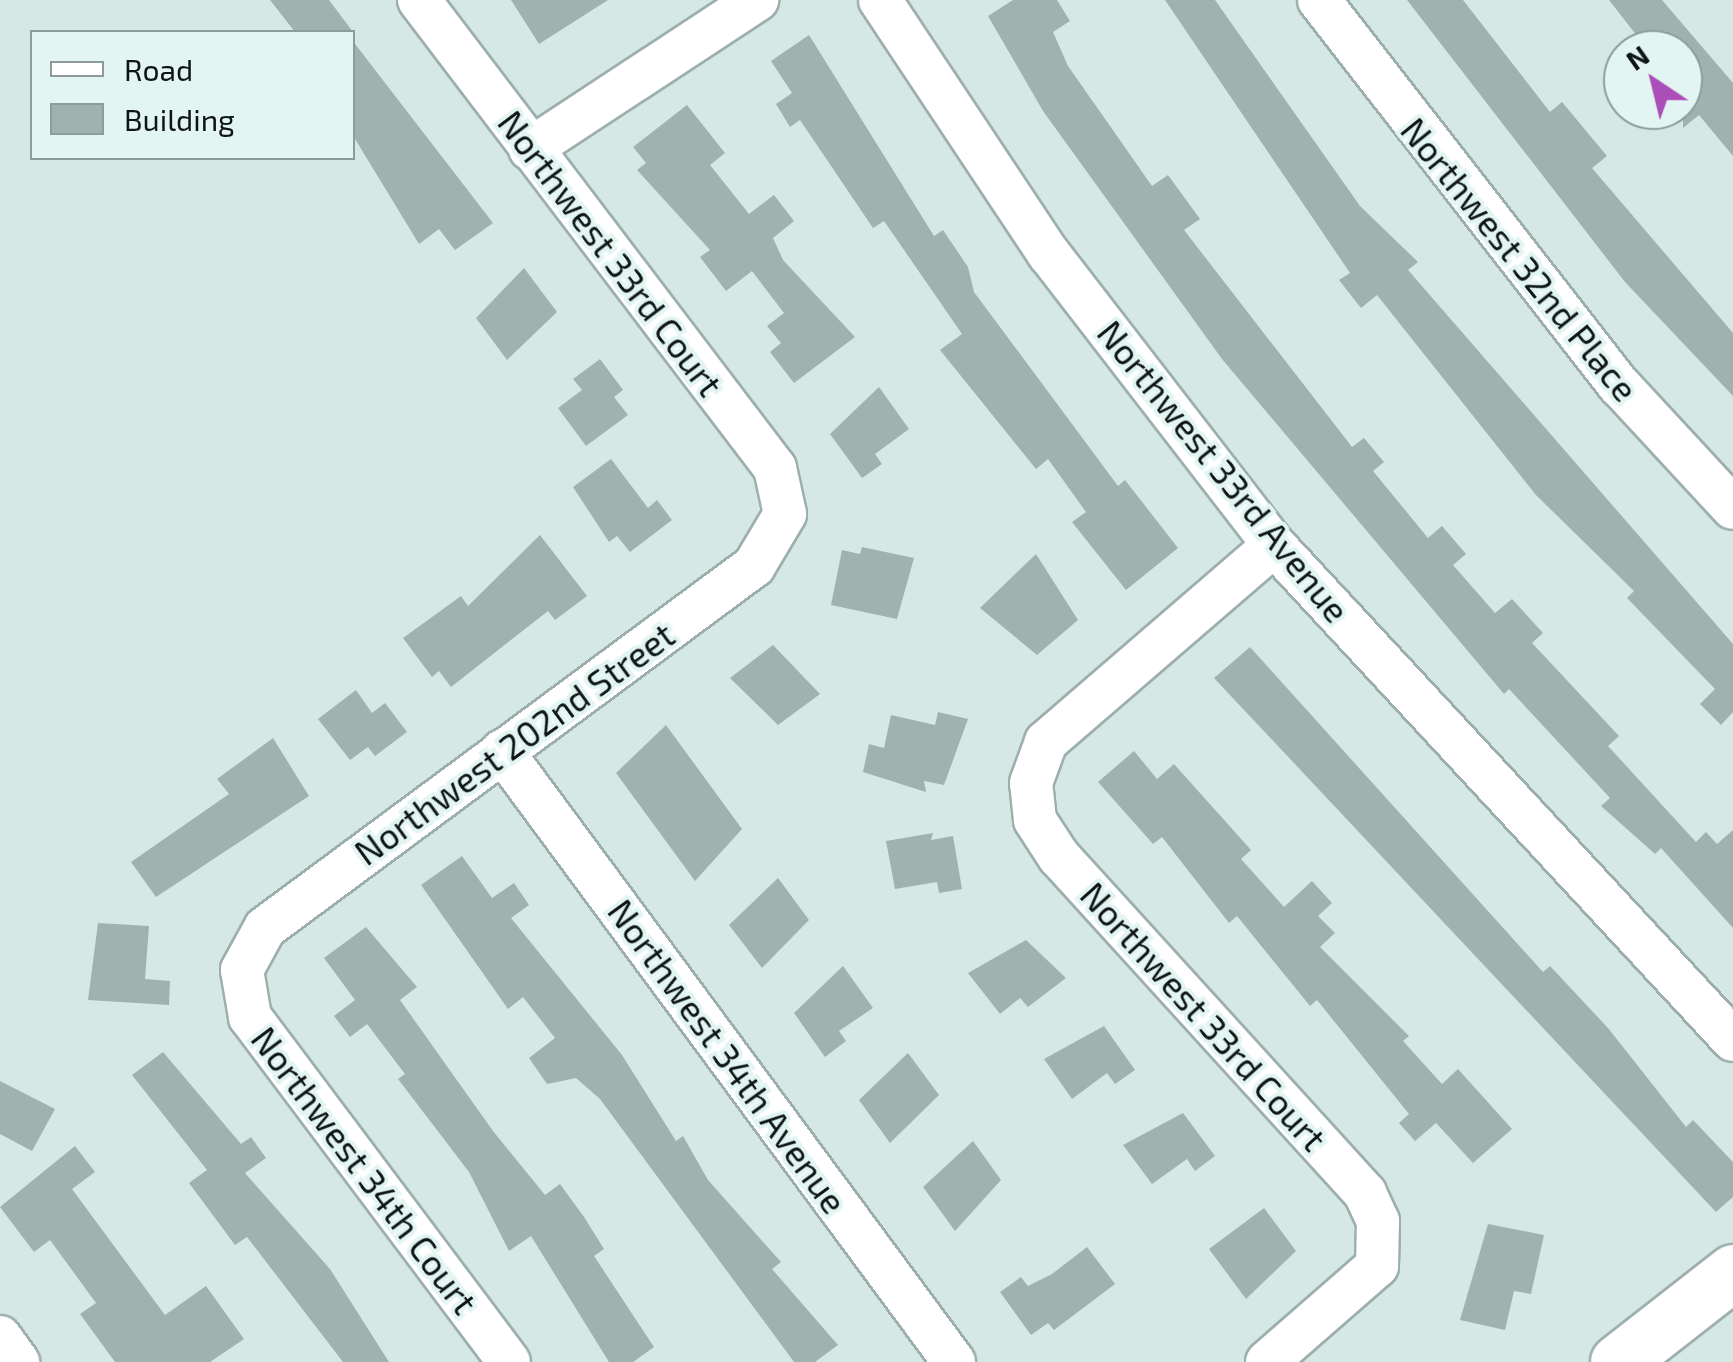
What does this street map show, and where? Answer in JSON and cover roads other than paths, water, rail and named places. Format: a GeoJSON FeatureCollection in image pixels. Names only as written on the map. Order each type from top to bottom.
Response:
{"type":"FeatureCollection","features":[{"type":"Feature","properties":{"kind":"main road"},"geometry":{"type":"LineString","coordinates":[[1618,1362],[1733,1272]]}},
{"type":"Feature","properties":{"kind":"street","name":"Northwest 33rd Court"},"geometry":{"type":"LineString","coordinates":[[420,0],[776,468],[785,514]]}},
{"type":"Feature","properties":{"kind":"street"},"geometry":{"type":"LineString","coordinates":[[530,149],[758,0]]}},
{"type":"Feature","properties":{"kind":"street","name":"Northwest 33rd Avenue"},"geometry":{"type":"LineString","coordinates":[[880,0],[1048,254],[1274,545],[1727,1019]]}},
{"type":"Feature","properties":{"kind":"street","name":"Northwest 32nd Place"},"geometry":{"type":"LineString","coordinates":[[1319,0],[1620,386],[1733,508]]}},
{"type":"Feature","properties":{"kind":"street","name":"Northwest 202nd Street"},"geometry":{"type":"LineString","coordinates":[[242,970],[265,928],[754,566],[785,514]]}},
{"type":"Feature","properties":{"kind":"street","name":"Northwest 33rd Court"},"geometry":{"type":"LineString","coordinates":[[1268,1362],[1359,1289],[1380,1246],[1365,1193],[1059,857],[1035,820],[1031,784],[1046,742],[1274,545]]}},
{"type":"Feature","properties":{"kind":"street","name":"Northwest 34th Avenue"},"geometry":{"type":"LineString","coordinates":[[502,751],[954,1362]]}},
{"type":"Feature","properties":{"kind":"street","name":"Northwest 34th Court"},"geometry":{"type":"LineString","coordinates":[[242,970],[250,1018],[509,1362]]}},
{"type":"Feature","properties":{"kind":"street"},"geometry":{"type":"LineString","coordinates":[[0,1338],[18,1362]]}}]}
